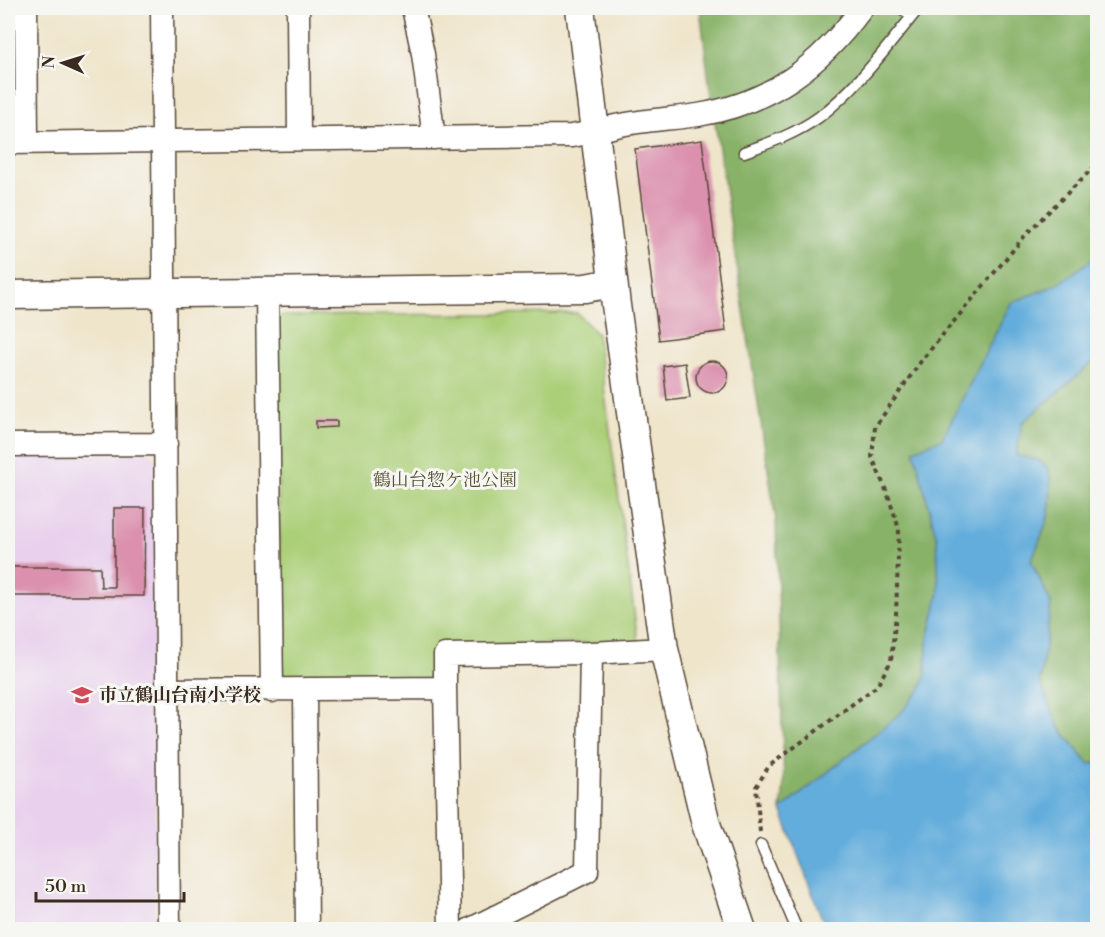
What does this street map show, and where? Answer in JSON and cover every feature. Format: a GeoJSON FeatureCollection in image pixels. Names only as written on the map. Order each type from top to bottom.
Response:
{"type":"FeatureCollection","features":[{"type":"Feature","properties":{"kind":"street"},"geometry":{"type":"LineString","coordinates":[[26,8],[17,142],[571,136],[597,133],[615,126],[700,114],[748,103],[777,90],[799,74],[848,26],[862,8]]}},
{"type":"Feature","properties":{"kind":"street"},"geometry":{"type":"LineString","coordinates":[[162,8],[169,930]]}},
{"type":"Feature","properties":{"kind":"street"},"geometry":{"type":"LineString","coordinates":[[298,8],[299,139]]}},
{"type":"Feature","properties":{"kind":"street"},"geometry":{"type":"LineString","coordinates":[[413,8],[423,54],[434,138]]}},
{"type":"Feature","properties":{"kind":"street"},"geometry":{"type":"LineString","coordinates":[[580,8],[597,133],[613,283],[664,649],[706,824],[742,930]]}},
{"type":"Feature","properties":{"kind":"street"},"geometry":{"type":"LineString","coordinates":[[8,295],[585,288],[613,283]]}},
{"type":"Feature","properties":{"kind":"street"},"geometry":{"type":"LineString","coordinates":[[267,292],[272,691]]}},
{"type":"Feature","properties":{"kind":"street"},"geometry":{"type":"LineString","coordinates":[[8,445],[166,444]]}},
{"type":"Feature","properties":{"kind":"street"},"geometry":{"type":"LineString","coordinates":[[450,930],[445,656],[664,649]]}},
{"type":"Feature","properties":{"kind":"street"},"geometry":{"type":"LineString","coordinates":[[469,930],[587,871],[591,653]]}},
{"type":"Feature","properties":{"kind":"street"},"geometry":{"type":"LineString","coordinates":[[168,690],[305,691],[445,688]]}},
{"type":"Feature","properties":{"kind":"street"},"geometry":{"type":"LineString","coordinates":[[305,691],[306,930]]}},
{"type":"Feature","properties":{"kind":"lane"},"geometry":{"type":"LineString","coordinates":[[744,152],[782,139],[819,117],[856,84],[916,12],[901,8]]}},
{"type":"Feature","properties":{"kind":"lane"},"geometry":{"type":"LineString","coordinates":[[761,845],[797,930]]}},
{"type":"Feature","properties":{"kind":"path"},"geometry":{"type":"LineString","coordinates":[[761,845],[756,787],[769,766],[877,686],[891,661],[896,614],[899,530],[888,495],[872,457],[875,427],[921,361],[1028,232],[1098,164]]}},
{"type":"Feature","properties":{"kind":"shaded area","name":"市立鶴山台南小学校"},"geometry":{"type":"Polygon","coordinates":[[[149,452],[157,460],[155,929],[8,929],[8,455],[149,452]]]}},
{"type":"Feature","properties":{"kind":"green space"},"geometry":{"type":"Polygon","coordinates":[[[700,8],[1097,8],[1097,256],[1056,285],[1011,303],[942,440],[915,450],[937,539],[939,592],[927,644],[926,674],[921,689],[901,713],[781,810],[784,785],[776,521],[710,90],[700,8]]]}},
{"type":"Feature","properties":{"kind":"green space","name":"鶴山台惣ケ池公園"},"geometry":{"type":"Polygon","coordinates":[[[577,313],[597,334],[638,642],[438,646],[438,670],[428,679],[289,681],[281,673],[276,316],[577,313]]]}},
{"type":"Feature","properties":{"kind":"green space"},"geometry":{"type":"Polygon","coordinates":[[[1097,355],[1097,762],[1089,764],[1059,727],[1040,682],[1051,603],[1031,561],[1050,507],[1049,470],[1038,460],[1016,457],[1022,423],[1093,362],[1097,355]]]}},
{"type":"Feature","properties":{"kind":"water"},"geometry":{"type":"Polygon","coordinates":[[[1097,256],[1097,355],[1093,362],[1022,423],[1016,456],[1038,460],[1049,469],[1050,507],[1031,561],[1051,603],[1040,682],[1059,727],[1089,764],[1097,762],[1097,929],[826,929],[781,810],[901,713],[921,689],[926,674],[927,644],[939,592],[937,539],[914,450],[942,439],[1011,303],[1056,285],[1097,256]]]}},
{"type":"Feature","properties":{"kind":"building"},"geometry":{"type":"Polygon","coordinates":[[[702,140],[726,331],[659,340],[635,149],[702,140]]]}},
{"type":"Feature","properties":{"kind":"building"},"geometry":{"type":"Polygon","coordinates":[[[712,361],[723,366],[728,377],[723,388],[712,393],[701,388],[696,377],[701,366],[712,361]]]}},
{"type":"Feature","properties":{"kind":"building"},"geometry":{"type":"Polygon","coordinates":[[[685,363],[690,398],[667,401],[663,366],[685,363]]]}},
{"type":"Feature","properties":{"kind":"building"},"geometry":{"type":"Polygon","coordinates":[[[316,421],[337,421],[337,427],[316,428],[316,421]]]}},
{"type":"Feature","properties":{"kind":"building"},"geometry":{"type":"Polygon","coordinates":[[[114,508],[145,508],[144,596],[8,596],[8,567],[100,567],[101,587],[114,587],[114,508]]]}},
{"type":"Feature","properties":{"kind":"place","name":"市立鶴山台南小学校"},"geometry":{"type":"Point","coordinates":[82,695]}}]}
